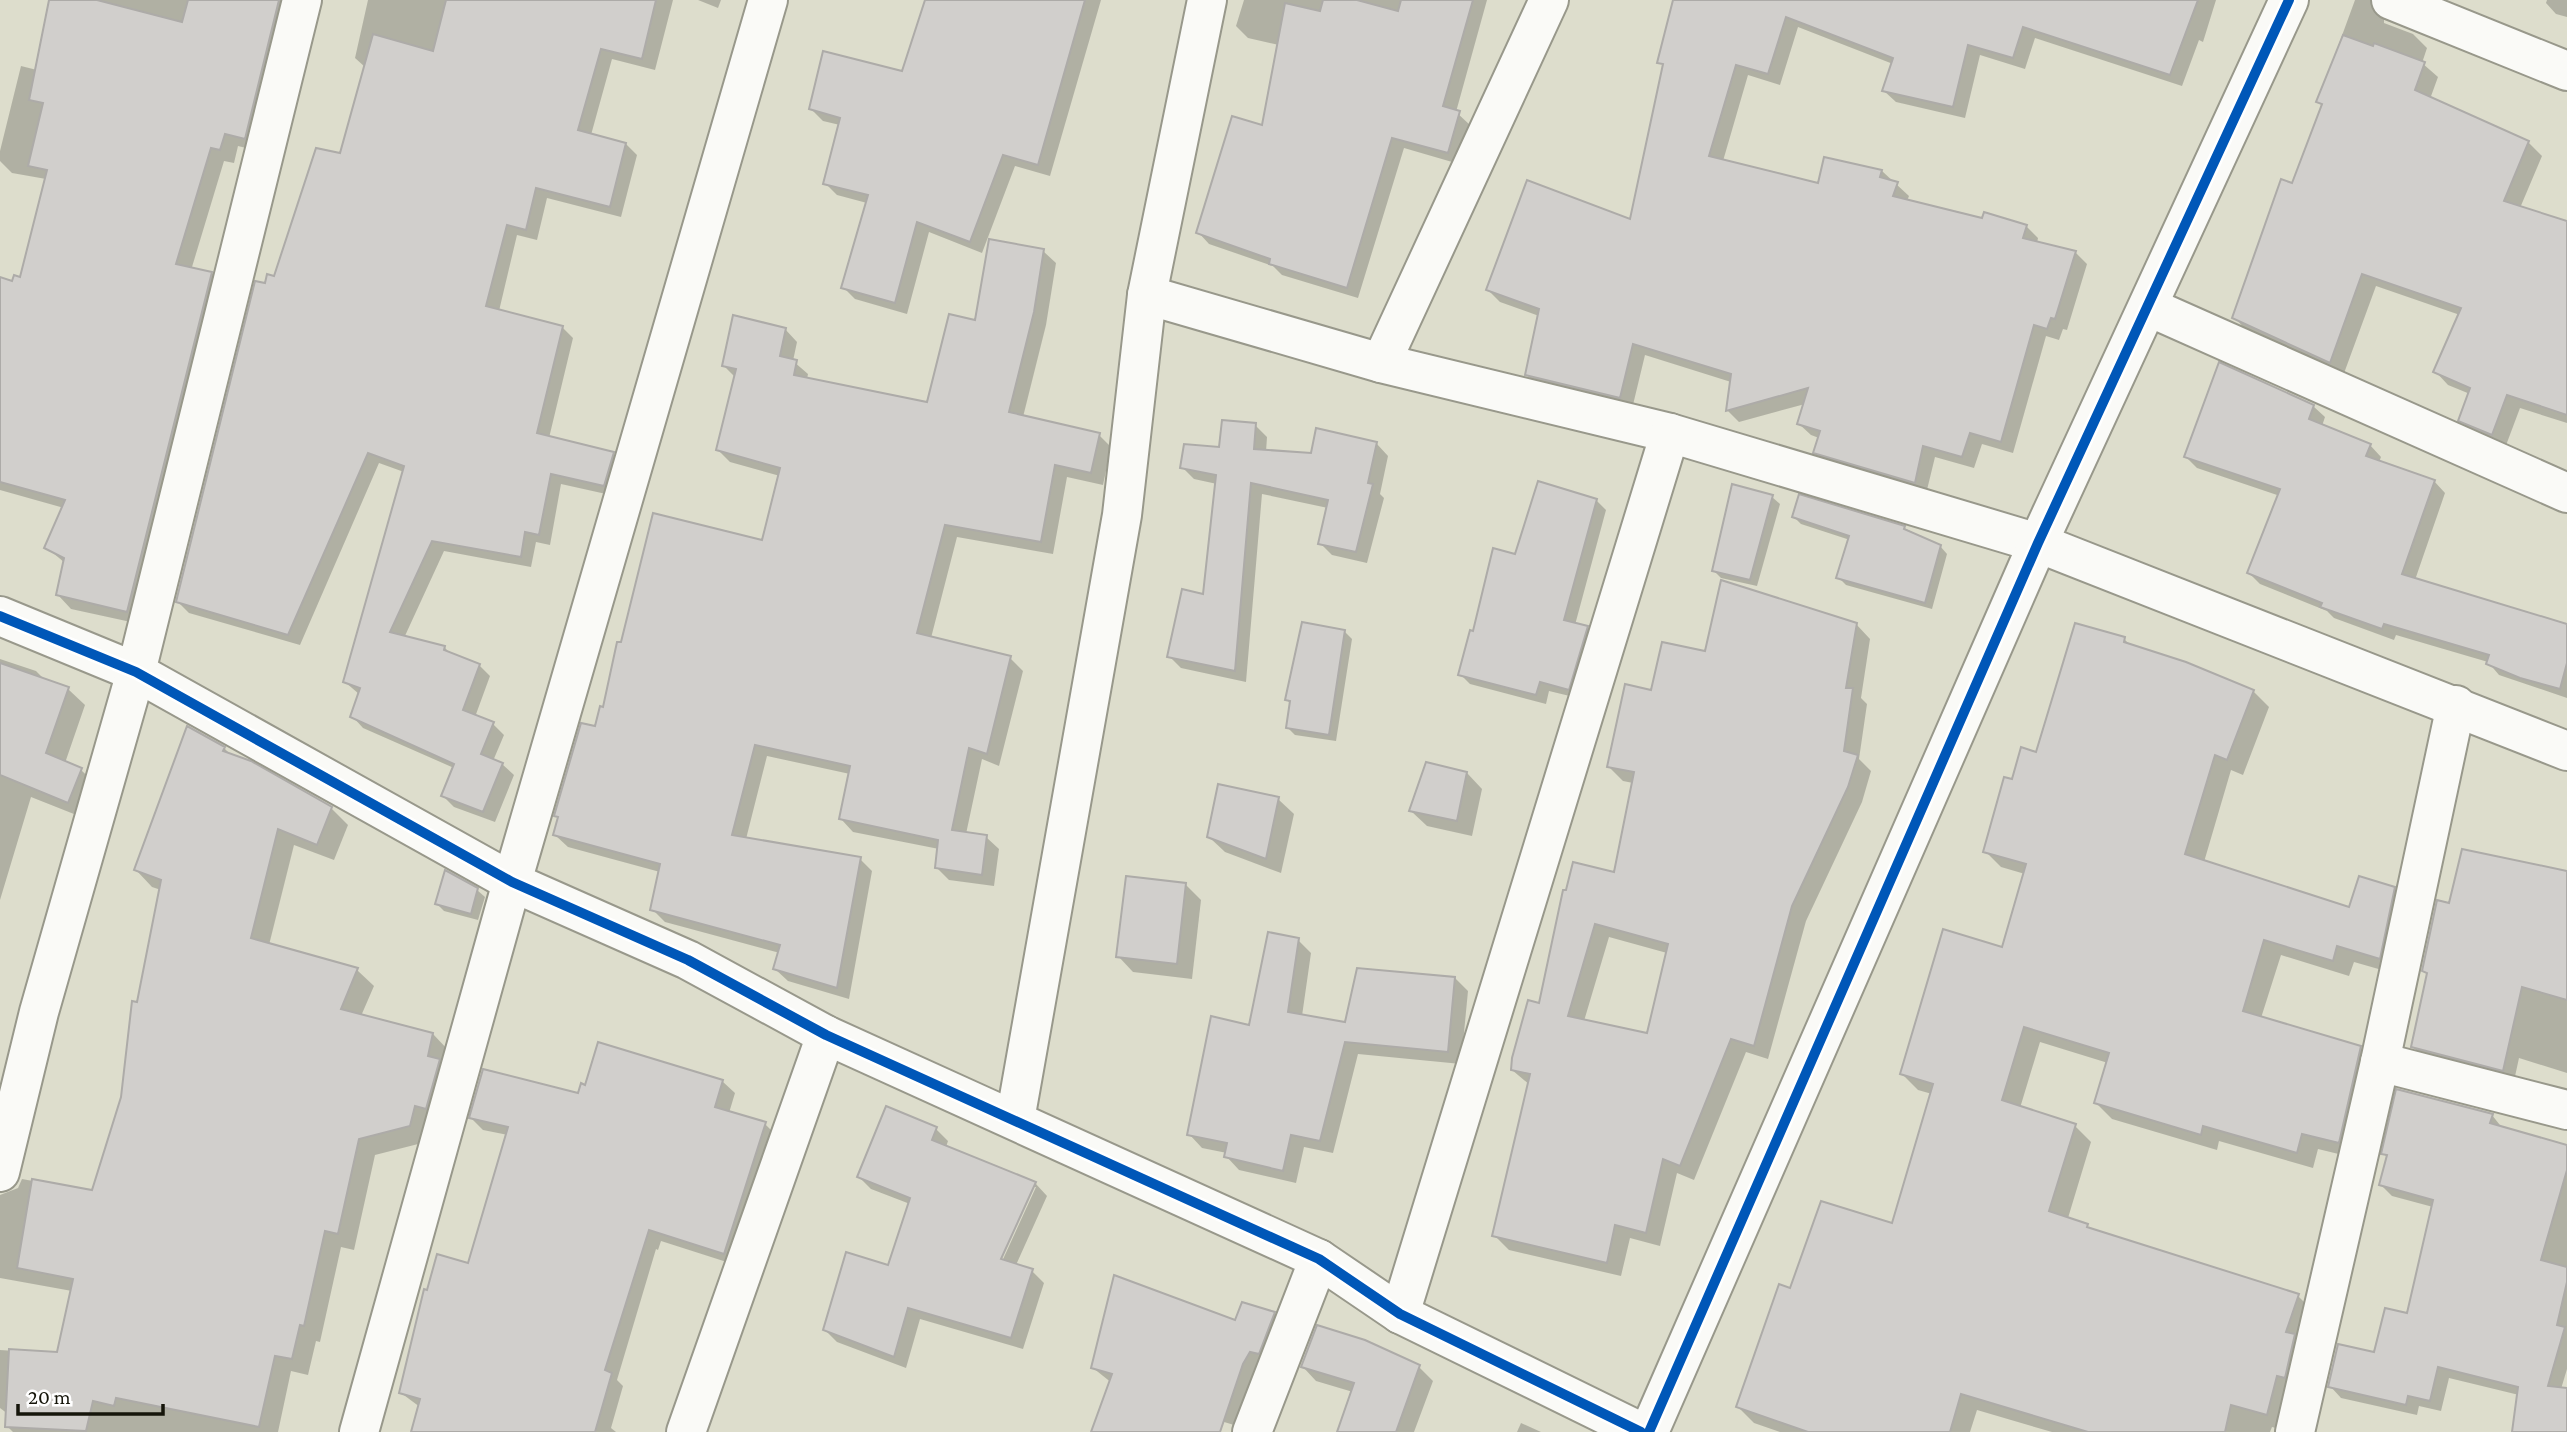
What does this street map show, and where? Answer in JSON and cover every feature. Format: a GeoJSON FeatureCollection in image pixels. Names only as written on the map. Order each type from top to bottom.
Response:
{"type":"FeatureCollection","features":[{"type":"Feature","properties":{"kind":"street"},"geometry":{"type":"LineString","coordinates":[[0,1172],[39,1013],[136,672],[302,0]]}},
{"type":"Feature","properties":{"kind":"street"},"geometry":{"type":"LineString","coordinates":[[359,1432],[512,882],[768,0]]}},
{"type":"Feature","properties":{"kind":"street"},"geometry":{"type":"LineString","coordinates":[[1015,1120],[1122,515],[1147,295],[1207,0]]}},
{"type":"Feature","properties":{"kind":"street"},"geometry":{"type":"LineString","coordinates":[[1381,363],[1549,0]]}},
{"type":"Feature","properties":{"kind":"street"},"geometry":{"type":"LineString","coordinates":[[1649,1432],[2038,543],[2289,0]]}},
{"type":"Feature","properties":{"kind":"street"},"geometry":{"type":"LineString","coordinates":[[2391,0],[2567,71]]}},
{"type":"Feature","properties":{"kind":"street"},"geometry":{"type":"LineString","coordinates":[[1147,295],[1381,363],[1670,433],[2038,543],[2456,705],[2567,751]]}},
{"type":"Feature","properties":{"kind":"street"},"geometry":{"type":"LineString","coordinates":[[2149,307],[2567,493]]}},
{"type":"Feature","properties":{"kind":"street"},"geometry":{"type":"LineString","coordinates":[[1400,1314],[1670,433]]}},
{"type":"Feature","properties":{"kind":"street"},"geometry":{"type":"LineString","coordinates":[[0,616],[136,672],[512,882],[688,960],[826,1035],[1319,1259],[1400,1314],[1641,1432]]}},
{"type":"Feature","properties":{"kind":"street"},"geometry":{"type":"LineString","coordinates":[[2295,1432],[2380,1062],[2456,705]]}},
{"type":"Feature","properties":{"kind":"street"},"geometry":{"type":"LineString","coordinates":[[686,1432],[826,1035]]}},
{"type":"Feature","properties":{"kind":"street"},"geometry":{"type":"LineString","coordinates":[[2380,1062],[2567,1110]]}},
{"type":"Feature","properties":{"kind":"street"},"geometry":{"type":"LineString","coordinates":[[1252,1432],[1319,1259]]}},
{"type":"Feature","properties":{"kind":"building"},"geometry":{"type":"Polygon","coordinates":[[[49,0],[97,0],[182,22],[188,0],[279,0],[245,139],[225,134],[220,150],[211,148],[176,264],[212,272],[127,612],[56,595],[64,558],[44,548],[65,500],[0,482],[0,277],[12,281],[14,275],[20,277],[47,170],[28,166],[43,103],[29,100],[49,0]]]}},
{"type":"Feature","properties":{"kind":"building"},"geometry":{"type":"Polygon","coordinates":[[[446,0],[656,0],[642,59],[601,49],[578,130],[626,143],[610,207],[536,188],[526,230],[507,225],[486,306],[563,326],[537,433],[614,452],[604,486],[551,474],[539,535],[525,532],[521,557],[432,541],[390,632],[445,646],[444,650],[480,664],[463,710],[494,722],[481,754],[503,763],[483,812],[441,796],[454,764],[350,717],[360,688],[343,682],[404,466],[368,453],[288,635],[176,602],[255,281],[265,283],[267,274],[274,276],[316,148],[340,153],[373,34],[433,51],[446,0]]]}},
{"type":"Feature","properties":{"kind":"building"},"geometry":{"type":"Polygon","coordinates":[[[925,0],[1085,0],[1038,165],[1003,155],[970,242],[917,222],[895,303],[841,288],[868,195],[823,184],[840,118],[809,109],[823,51],[902,71],[925,0]]]}},
{"type":"Feature","properties":{"kind":"building"},"geometry":{"type":"Polygon","coordinates":[[[1323,0],[1357,0],[1398,11],[1401,0],[1473,0],[1443,106],[1460,111],[1448,153],[1392,138],[1347,288],[1269,264],[1270,259],[1196,233],[1232,116],[1262,125],[1285,3],[1320,11],[1323,0]]]}},
{"type":"Feature","properties":{"kind":"building"},"geometry":{"type":"Polygon","coordinates":[[[1673,0],[2198,0],[2170,75],[2023,27],[2013,58],[1968,45],[1953,107],[1882,91],[1893,58],[1786,17],[1768,74],[1736,65],[1709,156],[1818,183],[1824,157],[1882,170],[1880,177],[1898,182],[1893,196],[1982,218],[1984,212],[2027,225],[2023,238],[2076,251],[2055,319],[2051,318],[2047,329],[2034,325],[2001,442],[1970,433],[1962,457],[1923,446],[1915,483],[1813,453],[1820,431],[1797,424],[1808,388],[1726,411],[1731,374],[1633,344],[1620,398],[1525,375],[1539,309],[1486,290],[1527,180],[1630,219],[1663,64],[1657,63],[1673,0]]]}},
{"type":"Feature","properties":{"kind":"building"},"geometry":{"type":"Polygon","coordinates":[[[2343,35],[2425,62],[2415,90],[2529,141],[2504,201],[2567,221],[2567,415],[2507,395],[2492,435],[2458,421],[2470,388],[2433,372],[2461,308],[2362,274],[2330,363],[2232,318],[2281,179],[2292,183],[2322,104],[2316,102],[2343,35]]]}},
{"type":"Feature","properties":{"kind":"building"},"geometry":{"type":"Polygon","coordinates":[[[989,239],[1044,249],[1034,312],[1009,412],[1100,433],[1091,473],[1055,465],[1041,542],[945,525],[917,633],[1011,656],[987,754],[969,748],[952,830],[987,835],[982,875],[935,868],[938,840],[839,819],[850,766],[755,745],[732,835],[861,857],[837,988],[773,969],[780,945],[650,910],[660,864],[553,835],[558,817],[554,816],[581,723],[595,726],[600,706],[603,707],[617,642],[621,642],[653,513],[762,540],[780,468],[716,450],[736,369],[722,366],[733,315],[786,328],[780,356],[797,360],[794,375],[927,402],[949,314],[975,320],[989,239]]]}},
{"type":"Feature","properties":{"kind":"building"},"geometry":{"type":"Polygon","coordinates":[[[2219,362],[2314,405],[2309,419],[2371,444],[2366,456],[2435,480],[2402,574],[2567,624],[2567,663],[2560,689],[2520,678],[2486,664],[2489,655],[2384,624],[2382,629],[2320,607],[2322,603],[2247,573],[2280,489],[2184,457],[2219,362]]]}},
{"type":"Feature","properties":{"kind":"building"},"geometry":{"type":"Polygon","coordinates":[[[1222,420],[1256,423],[1254,449],[1311,453],[1316,428],[1377,442],[1368,483],[1373,484],[1356,552],[1318,544],[1328,500],[1251,483],[1235,671],[1167,657],[1182,589],[1203,594],[1216,475],[1180,468],[1184,444],[1219,447],[1222,420]]]}},
{"type":"Feature","properties":{"kind":"building"},"geometry":{"type":"Polygon","coordinates":[[[1538,481],[1597,499],[1564,620],[1588,626],[1569,690],[1540,682],[1536,695],[1458,675],[1470,630],[1473,631],[1493,548],[1515,554],[1538,481]]]}},
{"type":"Feature","properties":{"kind":"building"},"geometry":{"type":"Polygon","coordinates":[[[1732,484],[1773,495],[1750,580],[1712,571],[1732,484]]]}},
{"type":"Feature","properties":{"kind":"building"},"geometry":{"type":"Polygon","coordinates":[[[1799,494],[1905,526],[1904,529],[1941,545],[1925,603],[1836,578],[1849,536],[1792,517],[1799,494]]]}},
{"type":"Feature","properties":{"kind":"building"},"geometry":{"type":"Polygon","coordinates":[[[1721,580],[1857,623],[1846,688],[1853,688],[1844,751],[1858,755],[1848,787],[1792,906],[1754,1046],[1731,1039],[1680,1166],[1663,1159],[1646,1233],[1615,1225],[1607,1263],[1492,1236],[1530,1074],[1511,1070],[1512,1058],[1528,1000],[1539,1003],[1563,890],[1566,890],[1573,862],[1614,872],[1634,772],[1607,767],[1625,684],[1651,690],[1662,642],[1705,651],[1721,580]],[[1595,924],[1568,1016],[1647,1033],[1668,944],[1595,924]]]}},
{"type":"Feature","properties":{"kind":"building"},"geometry":{"type":"Polygon","coordinates":[[[1302,622],[1345,630],[1329,735],[1286,728],[1290,701],[1285,700],[1302,622]]]}},
{"type":"Feature","properties":{"kind":"building"},"geometry":{"type":"Polygon","coordinates":[[[2075,623],[2125,637],[2124,642],[2186,662],[2254,690],[2227,760],[2215,755],[2185,854],[2349,907],[2359,876],[2395,887],[2380,959],[2337,946],[2333,961],[2264,940],[2243,1011],[2361,1046],[2339,1143],[2302,1134],[2297,1153],[2203,1126],[2201,1135],[2094,1103],[2109,1053],[2024,1027],[2002,1100],[2076,1124],[2049,1211],[2088,1224],[2087,1227],[2299,1294],[2286,1332],[2295,1334],[2285,1378],[2277,1376],[2267,1415],[2231,1405],[2225,1432],[2088,1432],[1961,1394],[1950,1432],[1808,1432],[1736,1407],[1779,1284],[1790,1288],[1821,1201],[1892,1223],[1933,1084],[1900,1074],[1943,929],[2002,947],[2026,864],[1983,852],[2004,777],[2012,779],[2021,747],[2036,752],[2075,623]]]}},
{"type":"Feature","properties":{"kind":"building"},"geometry":{"type":"Polygon","coordinates":[[[0,663],[69,687],[46,753],[82,768],[68,803],[0,775],[0,663]]]}},
{"type":"Feature","properties":{"kind":"building"},"geometry":{"type":"Polygon","coordinates":[[[187,726],[225,747],[223,751],[251,761],[332,807],[317,845],[278,829],[251,938],[358,968],[341,1009],[433,1033],[428,1056],[440,1059],[426,1109],[415,1106],[410,1126],[359,1139],[338,1234],[325,1231],[304,1326],[300,1325],[292,1359],[275,1356],[259,1427],[116,1398],[114,1406],[93,1401],[86,1431],[5,1427],[9,1349],[57,1352],[73,1279],[17,1268],[32,1179],[92,1190],[121,1097],[132,1001],[137,1002],[161,880],[134,870],[187,726]]]}},
{"type":"Feature","properties":{"kind":"building"},"geometry":{"type":"Polygon","coordinates":[[[1426,762],[1467,772],[1457,821],[1409,811],[1426,762]]]}},
{"type":"Feature","properties":{"kind":"building"},"geometry":{"type":"Polygon","coordinates":[[[1218,784],[1279,797],[1266,859],[1207,837],[1218,784]]]}},
{"type":"Feature","properties":{"kind":"building"},"geometry":{"type":"Polygon","coordinates":[[[2462,849],[2567,871],[2567,1000],[2522,987],[2503,1071],[2411,1047],[2427,973],[2422,971],[2437,900],[2449,903],[2462,849]]]}},
{"type":"Feature","properties":{"kind":"building"},"geometry":{"type":"Polygon","coordinates":[[[445,870],[478,888],[471,914],[435,904],[445,870]]]}},
{"type":"Feature","properties":{"kind":"building"},"geometry":{"type":"Polygon","coordinates":[[[1126,876],[1186,883],[1177,964],[1116,957],[1126,876]]]}},
{"type":"Feature","properties":{"kind":"building"},"geometry":{"type":"Polygon","coordinates":[[[1268,932],[1299,938],[1288,1012],[1345,1022],[1357,968],[1455,977],[1448,1052],[1345,1042],[1320,1141],[1291,1135],[1283,1171],[1224,1157],[1227,1143],[1187,1135],[1211,1016],[1249,1025],[1268,932]]]}},
{"type":"Feature","properties":{"kind":"building"},"geometry":{"type":"Polygon","coordinates":[[[598,1042],[723,1080],[715,1107],[766,1122],[724,1254],[649,1230],[605,1370],[612,1373],[595,1432],[411,1432],[420,1399],[399,1393],[424,1289],[427,1290],[437,1254],[468,1263],[508,1127],[469,1118],[483,1069],[578,1093],[581,1083],[585,1085],[598,1042]]]}},
{"type":"Feature","properties":{"kind":"building"},"geometry":{"type":"Polygon","coordinates":[[[2396,1089],[2493,1114],[2490,1123],[2567,1145],[2567,1170],[2541,1260],[2567,1267],[2567,1282],[2557,1325],[2565,1327],[2548,1386],[2567,1388],[2567,1432],[2512,1432],[2518,1387],[2438,1367],[2430,1401],[2408,1396],[2406,1405],[2328,1387],[2338,1344],[2374,1352],[2385,1308],[2407,1313],[2433,1200],[2379,1185],[2387,1155],[2381,1154],[2396,1089]]]}},
{"type":"Feature","properties":{"kind":"building"},"geometry":{"type":"Polygon","coordinates":[[[886,1106],[937,1127],[932,1140],[1036,1182],[1001,1259],[1033,1269],[1011,1338],[908,1308],[894,1357],[823,1330],[846,1252],[888,1265],[910,1198],[857,1177],[886,1106]]]}},
{"type":"Feature","properties":{"kind":"building"},"geometry":{"type":"Polygon","coordinates":[[[1114,1275],[1235,1320],[1242,1302],[1275,1312],[1259,1354],[1250,1352],[1243,1364],[1220,1432],[1091,1432],[1112,1374],[1091,1368],[1114,1275]]]}},
{"type":"Feature","properties":{"kind":"building"},"geometry":{"type":"Polygon","coordinates":[[[1317,1325],[1365,1340],[1420,1365],[1396,1432],[1337,1432],[1354,1383],[1301,1367],[1317,1325]]]}},
{"type":"Feature","properties":{"kind":"cycle path"},"geometry":{"type":"LineString","coordinates":[[1649,1432],[2038,543],[2289,0]]}},
{"type":"Feature","properties":{"kind":"cycle path"},"geometry":{"type":"LineString","coordinates":[[0,616],[136,672],[512,882],[688,960],[826,1035],[1319,1259],[1400,1314],[1641,1432]]}}]}
